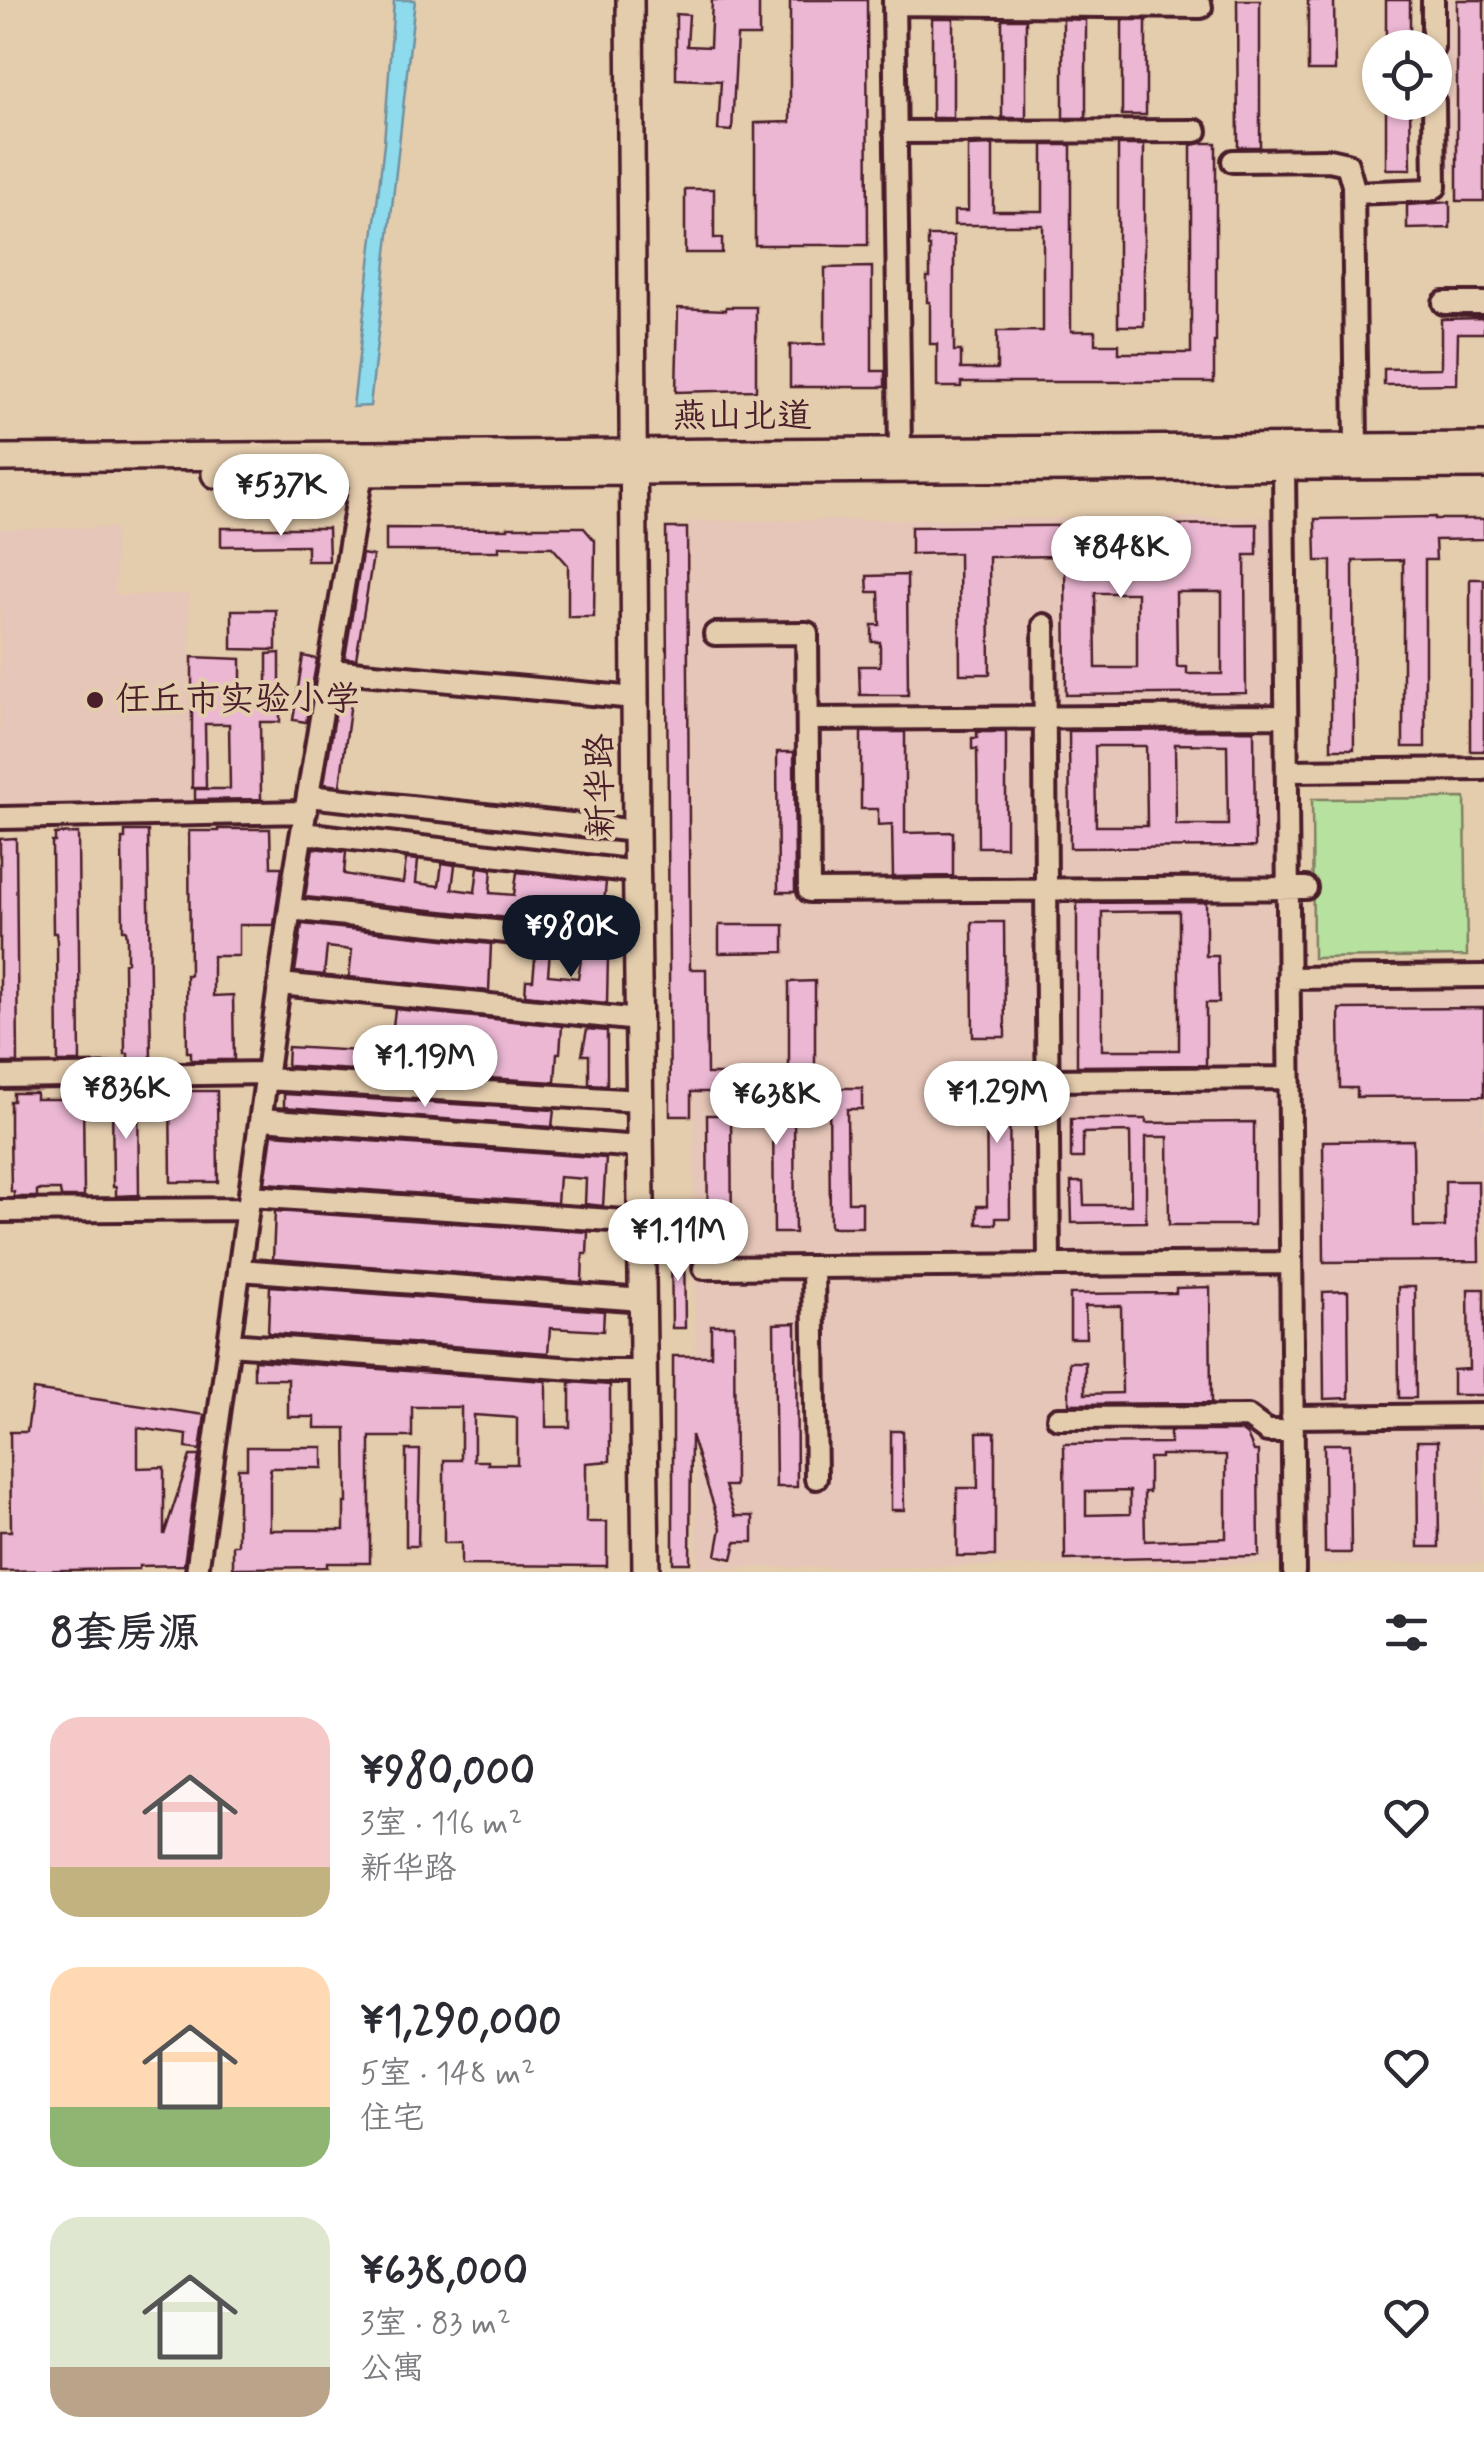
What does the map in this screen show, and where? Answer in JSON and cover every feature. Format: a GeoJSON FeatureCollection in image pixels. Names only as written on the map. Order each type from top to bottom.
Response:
{"type":"FeatureCollection","features":[{"type":"Feature","properties":{"kind":"main road","name":"新华路"},"geometry":{"type":"LineString","coordinates":[[630,0],[646,1572]]}},
{"type":"Feature","properties":{"kind":"main road","name":"燕山北道"},"geometry":{"type":"LineString","coordinates":[[0,476],[362,473],[900,451],[1484,446]]}},
{"type":"Feature","properties":{"kind":"main road","name":"燕山北道"},"geometry":{"type":"LineString","coordinates":[[0,458],[1484,465]]}},
{"type":"Feature","properties":{"kind":"street"},"geometry":{"type":"LineString","coordinates":[[1433,0],[1433,30]]}},
{"type":"Feature","properties":{"kind":"street"},"geometry":{"type":"LineString","coordinates":[[900,451],[894,2],[1201,7]]}},
{"type":"Feature","properties":{"kind":"street"},"geometry":{"type":"LineString","coordinates":[[1354,193],[1435,187],[1434,120]]}},
{"type":"Feature","properties":{"kind":"street"},"geometry":{"type":"LineString","coordinates":[[895,132],[1196,131]]}},
{"type":"Feature","properties":{"kind":"street"},"geometry":{"type":"LineString","coordinates":[[1233,161],[1329,160],[1346,164],[1350,171],[1354,193],[1356,447]]}},
{"type":"Feature","properties":{"kind":"street"},"geometry":{"type":"LineString","coordinates":[[1444,303],[1484,303]]}},
{"type":"Feature","properties":{"kind":"street"},"geometry":{"type":"LineString","coordinates":[[1284,466],[1286,771],[1297,888],[1288,978],[1294,1572]]}},
{"type":"Feature","properties":{"kind":"street"},"geometry":{"type":"LineString","coordinates":[[197,1572],[290,909],[362,473]]}},
{"type":"Feature","properties":{"kind":"street"},"geometry":{"type":"LineString","coordinates":[[1044,625],[1049,1265]]}},
{"type":"Feature","properties":{"kind":"street"},"geometry":{"type":"LineString","coordinates":[[715,634],[807,633],[809,892],[1297,888]]}},
{"type":"Feature","properties":{"kind":"street"},"geometry":{"type":"LineString","coordinates":[[330,670],[635,698]]}},
{"type":"Feature","properties":{"kind":"street"},"geometry":{"type":"LineString","coordinates":[[808,719],[1286,716]]}},
{"type":"Feature","properties":{"kind":"street"},"geometry":{"type":"LineString","coordinates":[[1286,771],[1484,769]]}},
{"type":"Feature","properties":{"kind":"street"},"geometry":{"type":"LineString","coordinates":[[305,814],[637,872]]}},
{"type":"Feature","properties":{"kind":"street"},"geometry":{"type":"LineString","coordinates":[[0,818],[305,814],[636,831]]}},
{"type":"Feature","properties":{"kind":"street"},"geometry":{"type":"LineString","coordinates":[[290,909],[638,944]]}},
{"type":"Feature","properties":{"kind":"street"},"geometry":{"type":"LineString","coordinates":[[1288,978],[1484,976]]}},
{"type":"Feature","properties":{"kind":"street"},"geometry":{"type":"LineString","coordinates":[[280,984],[639,1020]]}},
{"type":"Feature","properties":{"kind":"street"},"geometry":{"type":"LineString","coordinates":[[0,1077],[267,1076],[640,1102]]}},
{"type":"Feature","properties":{"kind":"street"},"geometry":{"type":"LineString","coordinates":[[1048,1080],[1289,1078]]}},
{"type":"Feature","properties":{"kind":"street"},"geometry":{"type":"LineString","coordinates":[[261,1119],[640,1147]]}},
{"type":"Feature","properties":{"kind":"street"},"geometry":{"type":"LineString","coordinates":[[0,1211],[249,1203],[641,1222]]}},
{"type":"Feature","properties":{"kind":"street"},"geometry":{"type":"LineString","coordinates":[[704,1268],[1291,1264]]}},
{"type":"Feature","properties":{"kind":"street"},"geometry":{"type":"LineString","coordinates":[[813,1267],[816,1478]]}},
{"type":"Feature","properties":{"kind":"street"},"geometry":{"type":"LineString","coordinates":[[240,1270],[642,1300]]}},
{"type":"Feature","properties":{"kind":"street"},"geometry":{"type":"LineString","coordinates":[[229,1344],[644,1371]]}},
{"type":"Feature","properties":{"kind":"street"},"geometry":{"type":"LineString","coordinates":[[1058,1418],[1248,1416],[1267,1431],[1292,1424],[1484,1415]]}},
{"type":"Feature","properties":{"kind":"shaded area"},"geometry":{"type":"Polygon","coordinates":[[[1441,0],[1484,0],[1484,173],[1443,173],[1442,120],[1452,120],[1452,30],[1441,30],[1441,0]]]}},
{"type":"Feature","properties":{"kind":"shaded area"},"geometry":{"type":"Polygon","coordinates":[[[1293,517],[1296,966],[1484,965],[1484,1563],[697,1568],[689,521],[1293,517]]]}},
{"type":"Feature","properties":{"kind":"shaded area","name":"任丘市实验小学"},"geometry":{"type":"Polygon","coordinates":[[[115,527],[116,595],[189,594],[192,805],[0,808],[0,529],[115,527]]]}},
{"type":"Feature","properties":{"kind":"green space"},"geometry":{"type":"Polygon","coordinates":[[[1465,798],[1467,956],[1313,958],[1312,799],[1465,798]]]}},
{"type":"Feature","properties":{"kind":"water"},"geometry":{"type":"Polygon","coordinates":[[[394,0],[415,0],[370,406],[353,407],[384,144],[394,0]]]}},
{"type":"Feature","properties":{"kind":"building"},"geometry":{"type":"Polygon","coordinates":[[[712,0],[759,0],[759,36],[737,36],[732,131],[718,130],[721,81],[676,79],[676,14],[689,15],[687,46],[710,47],[712,0]]]}},
{"type":"Feature","properties":{"kind":"building"},"geometry":{"type":"Polygon","coordinates":[[[790,0],[867,0],[868,245],[755,245],[755,123],[790,122],[790,0]]]}},
{"type":"Feature","properties":{"kind":"building"},"geometry":{"type":"Polygon","coordinates":[[[1237,0],[1260,0],[1260,147],[1238,147],[1237,0]]]}},
{"type":"Feature","properties":{"kind":"building"},"geometry":{"type":"Polygon","coordinates":[[[1308,0],[1334,0],[1335,71],[1308,71],[1308,0]]]}},
{"type":"Feature","properties":{"kind":"building"},"geometry":{"type":"Polygon","coordinates":[[[1386,0],[1410,0],[1410,30],[1386,30],[1386,0]]]}},
{"type":"Feature","properties":{"kind":"building"},"geometry":{"type":"Polygon","coordinates":[[[1457,0],[1484,0],[1484,201],[1457,201],[1457,0]]]}},
{"type":"Feature","properties":{"kind":"building"},"geometry":{"type":"Polygon","coordinates":[[[932,18],[953,18],[953,118],[932,118],[932,18]]]}},
{"type":"Feature","properties":{"kind":"building"},"geometry":{"type":"Polygon","coordinates":[[[1002,19],[1026,19],[1026,118],[1002,118],[1002,19]]]}},
{"type":"Feature","properties":{"kind":"building"},"geometry":{"type":"Polygon","coordinates":[[[1063,19],[1086,20],[1086,118],[1063,118],[1063,19]]]}},
{"type":"Feature","properties":{"kind":"building"},"geometry":{"type":"Polygon","coordinates":[[[1122,20],[1146,20],[1146,115],[1122,115],[1122,20]]]}},
{"type":"Feature","properties":{"kind":"building"},"geometry":{"type":"Polygon","coordinates":[[[1386,120],[1410,120],[1411,169],[1386,169],[1386,120]]]}},
{"type":"Feature","properties":{"kind":"building"},"geometry":{"type":"Polygon","coordinates":[[[1216,143],[1214,382],[961,382],[961,387],[937,387],[937,344],[930,344],[927,302],[928,236],[954,236],[954,351],[961,351],[961,369],[997,369],[997,331],[1043,331],[1043,225],[954,225],[954,211],[968,211],[968,146],[993,145],[993,211],[1043,211],[1043,145],[1071,145],[1071,331],[1095,331],[1095,344],[1119,344],[1119,353],[1191,353],[1191,145],[1216,143]]]}},
{"type":"Feature","properties":{"kind":"building"},"geometry":{"type":"Polygon","coordinates":[[[1118,145],[1144,145],[1144,326],[1118,326],[1118,145]]]}},
{"type":"Feature","properties":{"kind":"building"},"geometry":{"type":"Polygon","coordinates":[[[685,189],[714,189],[714,238],[722,238],[722,253],[685,253],[685,189]]]}},
{"type":"Feature","properties":{"kind":"building"},"geometry":{"type":"Polygon","coordinates":[[[1450,202],[1450,228],[1407,229],[1407,205],[1450,202]]]}},
{"type":"Feature","properties":{"kind":"building"},"geometry":{"type":"Polygon","coordinates":[[[872,267],[872,371],[885,371],[885,387],[790,387],[790,345],[825,344],[825,268],[872,267]]]}},
{"type":"Feature","properties":{"kind":"building"},"geometry":{"type":"Polygon","coordinates":[[[756,307],[756,390],[676,392],[678,308],[756,307]]]}},
{"type":"Feature","properties":{"kind":"building"},"geometry":{"type":"Polygon","coordinates":[[[1484,318],[1484,333],[1458,333],[1457,384],[1384,385],[1384,369],[1441,368],[1441,319],[1484,318]]]}},
{"type":"Feature","properties":{"kind":"building"},"geometry":{"type":"Polygon","coordinates":[[[1315,519],[1484,519],[1484,539],[1435,540],[1436,560],[1425,560],[1425,747],[1403,747],[1403,560],[1353,561],[1354,749],[1331,749],[1331,561],[1316,561],[1315,519]]]}},
{"type":"Feature","properties":{"kind":"building"},"geometry":{"type":"Polygon","coordinates":[[[1257,524],[1257,555],[1245,555],[1246,693],[1066,695],[1065,556],[989,557],[990,674],[960,674],[959,553],[911,554],[911,527],[1257,524]],[[1176,592],[1177,667],[1187,667],[1187,674],[1222,674],[1222,592],[1176,592]],[[1095,593],[1096,668],[1137,668],[1137,593],[1095,593]]]}},
{"type":"Feature","properties":{"kind":"building"},"geometry":{"type":"Polygon","coordinates":[[[583,527],[595,541],[594,617],[568,617],[568,565],[552,547],[386,551],[386,528],[583,527]]]}},
{"type":"Feature","properties":{"kind":"building"},"geometry":{"type":"Polygon","coordinates":[[[221,528],[328,528],[329,561],[307,561],[307,545],[221,546],[221,528]]]}},
{"type":"Feature","properties":{"kind":"building"},"geometry":{"type":"Polygon","coordinates":[[[666,528],[687,528],[690,969],[706,969],[707,1074],[723,1074],[723,1092],[691,1092],[691,1116],[670,1116],[666,528]]]}},
{"type":"Feature","properties":{"kind":"building"},"geometry":{"type":"Polygon","coordinates":[[[362,554],[373,556],[356,659],[345,658],[362,554]]]}},
{"type":"Feature","properties":{"kind":"building"},"geometry":{"type":"Polygon","coordinates":[[[907,575],[908,695],[860,695],[859,666],[880,666],[880,642],[872,642],[872,625],[880,625],[879,592],[868,592],[867,576],[907,575]]]}},
{"type":"Feature","properties":{"kind":"building"},"geometry":{"type":"Polygon","coordinates":[[[1470,579],[1484,579],[1484,751],[1470,751],[1470,579]]]}},
{"type":"Feature","properties":{"kind":"building"},"geometry":{"type":"Polygon","coordinates":[[[232,610],[276,610],[276,650],[232,649],[232,610]]]}},
{"type":"Feature","properties":{"kind":"building"},"geometry":{"type":"Polygon","coordinates":[[[280,653],[280,722],[260,722],[261,799],[195,800],[195,789],[230,789],[229,724],[205,724],[206,788],[192,788],[192,657],[241,659],[241,706],[267,706],[267,654],[280,653]]]}},
{"type":"Feature","properties":{"kind":"building"},"geometry":{"type":"Polygon","coordinates":[[[303,656],[317,659],[306,722],[293,720],[303,656]]]}},
{"type":"Feature","properties":{"kind":"building"},"geometry":{"type":"Polygon","coordinates":[[[340,685],[353,686],[340,786],[324,784],[340,685]]]}},
{"type":"Feature","properties":{"kind":"building"},"geometry":{"type":"Polygon","coordinates":[[[1254,730],[1255,847],[1070,848],[1069,731],[1254,730]],[[1175,744],[1176,825],[1228,825],[1227,745],[1175,744]],[[1095,746],[1096,826],[1147,826],[1146,746],[1095,746]]]}},
{"type":"Feature","properties":{"kind":"building"},"geometry":{"type":"Polygon","coordinates":[[[861,732],[905,732],[905,833],[953,832],[953,876],[893,877],[892,824],[878,825],[878,809],[861,809],[861,732]]]}},
{"type":"Feature","properties":{"kind":"building"},"geometry":{"type":"Polygon","coordinates":[[[977,732],[1006,732],[1006,847],[978,847],[977,749],[972,749],[972,738],[977,738],[977,732]]]}},
{"type":"Feature","properties":{"kind":"building"},"geometry":{"type":"Polygon","coordinates":[[[777,752],[794,752],[795,892],[778,892],[777,752]]]}},
{"type":"Feature","properties":{"kind":"building"},"geometry":{"type":"Polygon","coordinates":[[[270,829],[271,867],[282,867],[274,925],[239,925],[239,956],[213,956],[213,996],[233,995],[234,1060],[191,1060],[191,1052],[187,1052],[186,975],[190,975],[189,831],[270,829]]]}},
{"type":"Feature","properties":{"kind":"building"},"geometry":{"type":"Polygon","coordinates":[[[125,831],[148,831],[151,1061],[128,1061],[125,1054],[125,831]]]}},
{"type":"Feature","properties":{"kind":"building"},"geometry":{"type":"Polygon","coordinates":[[[78,833],[80,1062],[58,1062],[52,842],[55,834],[78,833]]]}},
{"type":"Feature","properties":{"kind":"building"},"geometry":{"type":"Polygon","coordinates":[[[16,838],[18,1063],[0,1063],[0,839],[16,838]]]}},
{"type":"Feature","properties":{"kind":"building"},"geometry":{"type":"Polygon","coordinates":[[[313,848],[346,852],[344,874],[403,883],[406,859],[418,860],[416,883],[439,886],[442,863],[455,865],[452,889],[475,892],[478,867],[492,869],[490,893],[514,895],[517,872],[606,882],[606,928],[305,897],[313,848]]]}},
{"type":"Feature","properties":{"kind":"building"},"geometry":{"type":"Polygon","coordinates":[[[1206,902],[1206,956],[1218,956],[1219,1003],[1206,1003],[1206,1065],[1077,1066],[1077,903],[1206,902]],[[1179,911],[1102,912],[1102,1050],[1179,1050],[1179,911]]]}},
{"type":"Feature","properties":{"kind":"building"},"geometry":{"type":"Polygon","coordinates":[[[972,922],[1004,922],[1005,1037],[973,1037],[972,922]]]}},
{"type":"Feature","properties":{"kind":"building"},"geometry":{"type":"Polygon","coordinates":[[[302,924],[491,944],[489,991],[349,977],[352,950],[327,947],[324,975],[295,972],[302,924]]]}},
{"type":"Feature","properties":{"kind":"building"},"geometry":{"type":"Polygon","coordinates":[[[719,925],[784,925],[784,952],[719,953],[719,925]]]}},
{"type":"Feature","properties":{"kind":"building"},"geometry":{"type":"Polygon","coordinates":[[[536,949],[550,951],[548,975],[578,978],[582,954],[608,956],[607,1003],[525,995],[526,980],[533,980],[536,949]]]}},
{"type":"Feature","properties":{"kind":"building"},"geometry":{"type":"Polygon","coordinates":[[[815,981],[815,1073],[789,1073],[789,982],[815,981]]]}},
{"type":"Feature","properties":{"kind":"building"},"geometry":{"type":"Polygon","coordinates":[[[1484,1008],[1484,1096],[1357,1097],[1357,1088],[1340,1088],[1339,1009],[1484,1008]]]}},
{"type":"Feature","properties":{"kind":"building"},"geometry":{"type":"Polygon","coordinates":[[[395,1009],[562,1026],[555,1082],[287,1066],[288,1047],[378,1052],[379,1036],[392,1035],[395,1009]]]}},
{"type":"Feature","properties":{"kind":"building"},"geometry":{"type":"Polygon","coordinates":[[[587,1029],[607,1031],[607,1085],[589,1084],[589,1055],[582,1055],[587,1029]]]}},
{"type":"Feature","properties":{"kind":"building"},"geometry":{"type":"Polygon","coordinates":[[[980,1064],[994,1064],[994,1071],[1009,1071],[1010,1218],[996,1218],[996,1224],[977,1224],[977,1206],[987,1206],[986,1078],[980,1079],[980,1064]]]}},
{"type":"Feature","properties":{"kind":"building"},"geometry":{"type":"Polygon","coordinates":[[[788,1087],[789,1121],[794,1121],[795,1233],[774,1233],[773,1107],[729,1108],[729,1088],[788,1087]]]}},
{"type":"Feature","properties":{"kind":"building"},"geometry":{"type":"Polygon","coordinates":[[[829,1088],[862,1088],[862,1109],[847,1109],[848,1202],[862,1202],[862,1227],[830,1227],[829,1088]]]}},
{"type":"Feature","properties":{"kind":"building"},"geometry":{"type":"Polygon","coordinates":[[[115,1089],[138,1089],[139,1195],[116,1196],[113,1187],[115,1089]]]}},
{"type":"Feature","properties":{"kind":"building"},"geometry":{"type":"Polygon","coordinates":[[[60,1091],[83,1091],[84,1197],[61,1197],[60,1190],[37,1190],[37,1197],[14,1197],[10,1129],[13,1093],[36,1093],[36,1099],[60,1099],[60,1091]]]}},
{"type":"Feature","properties":{"kind":"building"},"geometry":{"type":"Polygon","coordinates":[[[170,1091],[217,1091],[218,1182],[171,1182],[170,1091]]]}},
{"type":"Feature","properties":{"kind":"building"},"geometry":{"type":"Polygon","coordinates":[[[284,1094],[554,1110],[552,1127],[284,1107],[284,1094]]]}},
{"type":"Feature","properties":{"kind":"building"},"geometry":{"type":"Polygon","coordinates":[[[707,1115],[731,1115],[732,1239],[708,1240],[707,1115]]]}},
{"type":"Feature","properties":{"kind":"building"},"geometry":{"type":"Polygon","coordinates":[[[1071,1119],[1254,1122],[1254,1225],[1169,1225],[1168,1137],[1146,1137],[1146,1222],[1072,1223],[1071,1182],[1083,1182],[1084,1205],[1131,1205],[1130,1132],[1083,1133],[1083,1158],[1071,1158],[1071,1119]]]}},
{"type":"Feature","properties":{"kind":"building"},"geometry":{"type":"Polygon","coordinates":[[[272,1134],[606,1158],[603,1206],[585,1204],[586,1179],[559,1177],[557,1203],[265,1183],[272,1134]]]}},
{"type":"Feature","properties":{"kind":"building"},"geometry":{"type":"Polygon","coordinates":[[[1413,1140],[1414,1227],[1445,1227],[1445,1181],[1478,1181],[1479,1261],[1324,1262],[1323,1141],[1413,1140]]]}},
{"type":"Feature","properties":{"kind":"building"},"geometry":{"type":"Polygon","coordinates":[[[275,1211],[588,1232],[582,1282],[273,1259],[275,1211]]]}},
{"type":"Feature","properties":{"kind":"building"},"geometry":{"type":"Polygon","coordinates":[[[671,1240],[684,1240],[685,1328],[672,1328],[671,1240]]]}},
{"type":"Feature","properties":{"kind":"building"},"geometry":{"type":"Polygon","coordinates":[[[270,1286],[604,1311],[603,1331],[550,1328],[548,1353],[268,1333],[270,1286]]]}},
{"type":"Feature","properties":{"kind":"building"},"geometry":{"type":"Polygon","coordinates":[[[1210,1287],[1211,1403],[1069,1404],[1069,1362],[1085,1362],[1085,1394],[1122,1393],[1121,1306],[1085,1306],[1086,1338],[1070,1338],[1070,1294],[1176,1293],[1176,1288],[1210,1287]]]}},
{"type":"Feature","properties":{"kind":"building"},"geometry":{"type":"Polygon","coordinates":[[[1398,1287],[1415,1287],[1416,1398],[1399,1398],[1398,1287]]]}},
{"type":"Feature","properties":{"kind":"building"},"geometry":{"type":"Polygon","coordinates":[[[1468,1289],[1484,1289],[1484,1395],[1453,1395],[1453,1370],[1469,1369],[1468,1289]]]}},
{"type":"Feature","properties":{"kind":"building"},"geometry":{"type":"Polygon","coordinates":[[[1348,1291],[1349,1398],[1324,1399],[1323,1292],[1348,1291]]]}},
{"type":"Feature","properties":{"kind":"building"},"geometry":{"type":"Polygon","coordinates":[[[796,1323],[797,1487],[776,1487],[774,1324],[796,1323]]]}},
{"type":"Feature","properties":{"kind":"building"},"geometry":{"type":"Polygon","coordinates":[[[711,1325],[734,1325],[735,1486],[725,1486],[735,1516],[753,1516],[753,1542],[736,1542],[732,1559],[716,1555],[721,1528],[691,1435],[690,1563],[673,1563],[673,1356],[711,1356],[711,1325]]]}},
{"type":"Feature","properties":{"kind":"building"},"geometry":{"type":"Polygon","coordinates":[[[254,1360],[546,1381],[546,1427],[570,1427],[570,1382],[610,1385],[610,1461],[586,1463],[586,1522],[607,1522],[607,1566],[461,1565],[461,1543],[444,1543],[444,1460],[461,1460],[461,1407],[412,1407],[412,1437],[370,1437],[370,1563],[233,1568],[233,1545],[238,1545],[238,1468],[247,1468],[247,1447],[323,1447],[323,1468],[270,1468],[270,1530],[344,1530],[347,1503],[346,1428],[315,1428],[315,1417],[288,1417],[288,1379],[254,1379],[254,1360]],[[474,1415],[474,1461],[517,1464],[517,1418],[474,1415]]]}},
{"type":"Feature","properties":{"kind":"building"},"geometry":{"type":"Polygon","coordinates":[[[33,1390],[205,1415],[200,1450],[186,1448],[187,1435],[138,1428],[138,1468],[164,1467],[164,1535],[190,1456],[199,1456],[184,1565],[0,1571],[0,1531],[11,1531],[10,1432],[27,1432],[33,1390]]]}},
{"type":"Feature","properties":{"kind":"building"},"geometry":{"type":"Polygon","coordinates":[[[891,1431],[903,1431],[904,1510],[891,1510],[891,1431]]]}},
{"type":"Feature","properties":{"kind":"building"},"geometry":{"type":"Polygon","coordinates":[[[1170,1431],[1242,1431],[1247,1435],[1254,1451],[1258,1451],[1259,1556],[1065,1560],[1064,1444],[1170,1443],[1170,1431]],[[1226,1455],[1149,1458],[1149,1492],[1144,1492],[1145,1541],[1226,1538],[1226,1455]],[[1130,1491],[1086,1492],[1086,1515],[1130,1514],[1130,1491]]]}},
{"type":"Feature","properties":{"kind":"building"},"geometry":{"type":"Polygon","coordinates":[[[977,1432],[995,1432],[995,1556],[957,1556],[957,1488],[978,1488],[977,1432]]]}},
{"type":"Feature","properties":{"kind":"building"},"geometry":{"type":"Polygon","coordinates":[[[1417,1441],[1438,1441],[1439,1547],[1418,1547],[1417,1441]]]}},
{"type":"Feature","properties":{"kind":"building"},"geometry":{"type":"Polygon","coordinates":[[[1324,1444],[1350,1444],[1351,1553],[1325,1553],[1324,1444]]]}},
{"type":"Feature","properties":{"kind":"building"},"geometry":{"type":"Polygon","coordinates":[[[406,1450],[420,1450],[418,1546],[406,1546],[406,1450]]]}},
{"type":"Feature","properties":{"kind":"place","name":"任丘市实验小学"},"geometry":{"type":"Point","coordinates":[95,700]}}]}
